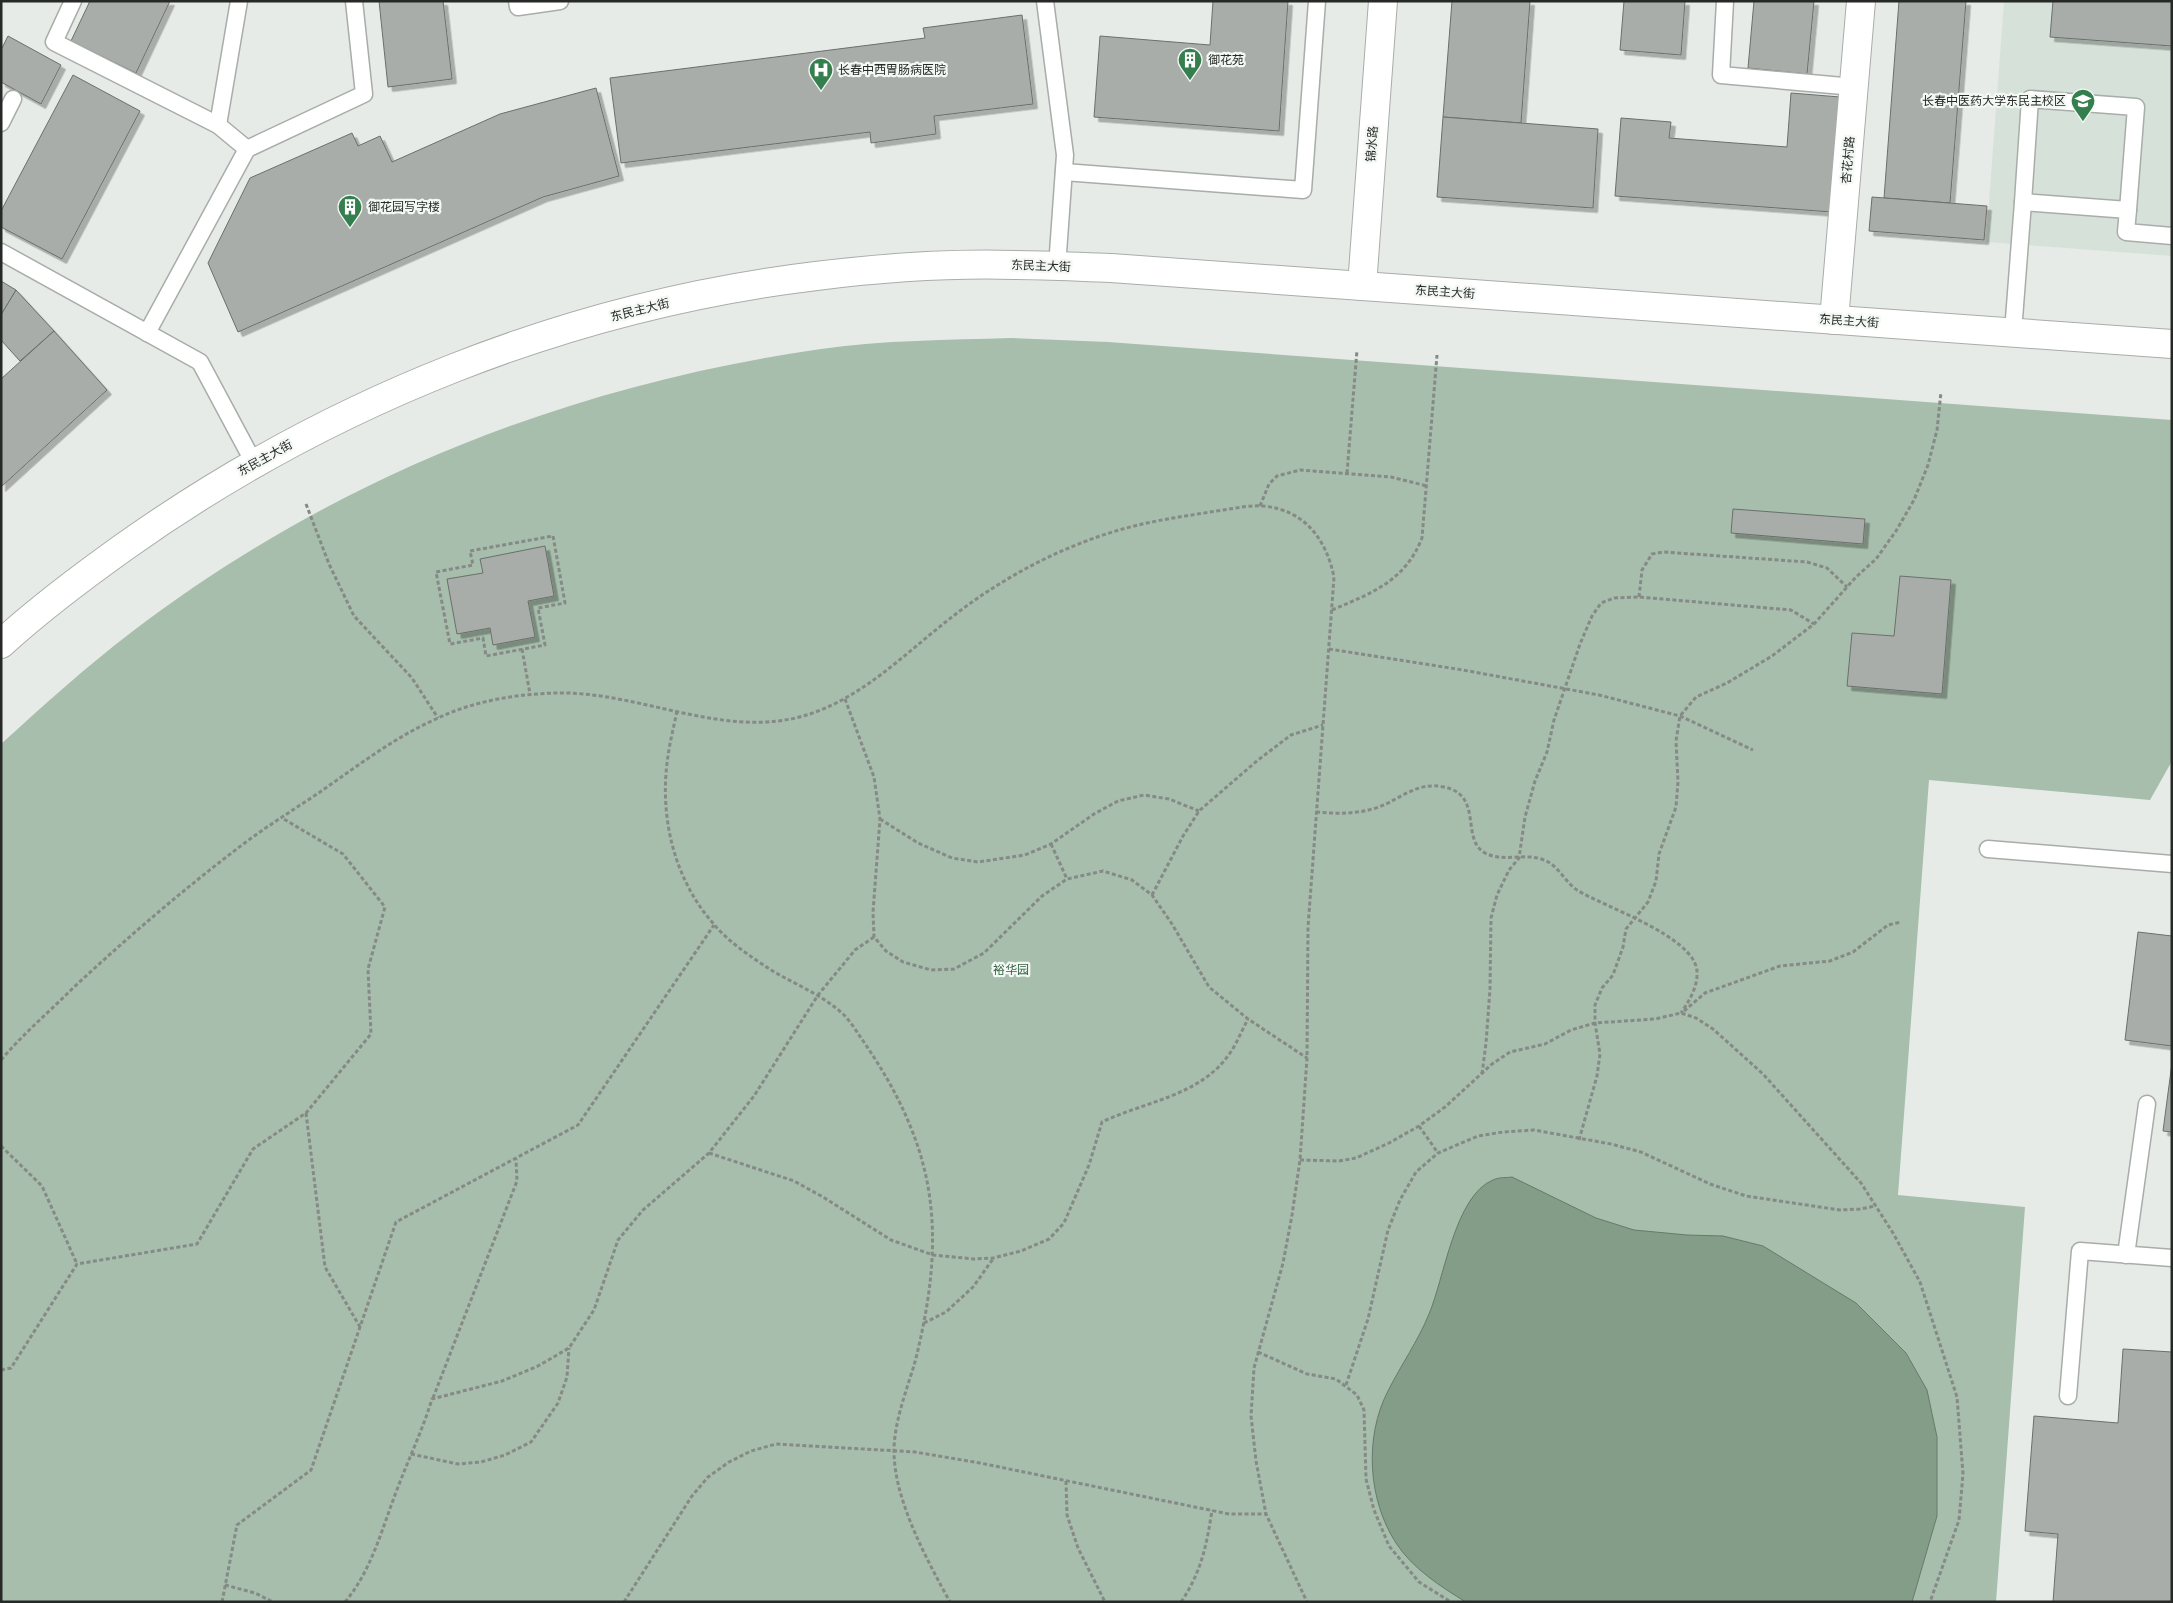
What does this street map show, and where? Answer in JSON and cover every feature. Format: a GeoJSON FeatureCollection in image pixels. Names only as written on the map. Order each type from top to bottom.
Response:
{"type":"FeatureCollection","features":[{"type":"Feature","properties":{"kind":"main road","name":"锦水路"},"geometry":{"type":"LineString","coordinates":[[1362,286],[1383,1]]}},
{"type":"Feature","properties":{"kind":"main road","name":"杏花村路"},"geometry":{"type":"LineString","coordinates":[[1834,320],[1861,1]]}},
{"type":"Feature","properties":{"kind":"main road","name":"东民主大街"},"geometry":{"type":"LineString","coordinates":[[1,644],[97,566],[170,514],[254,463],[342,417],[432,376],[526,342],[620,314],[717,292],[815,276],[913,267],[1057,266],[2172,344]]}},
{"type":"Feature","properties":{"kind":"lane"},"geometry":{"type":"LineString","coordinates":[[73,1],[54,42],[218,125],[247,149]]}},
{"type":"Feature","properties":{"kind":"lane"},"geometry":{"type":"LineString","coordinates":[[218,125],[239,1]]}},
{"type":"Feature","properties":{"kind":"lane"},"geometry":{"type":"LineString","coordinates":[[147,333],[247,149],[364,94],[354,1]]}},
{"type":"Feature","properties":{"kind":"lane"},"geometry":{"type":"LineString","coordinates":[[517,1],[518,7],[560,1]]}},
{"type":"Feature","properties":{"kind":"lane"},"geometry":{"type":"LineString","coordinates":[[1045,1],[1065,155],[1057,266]]}},
{"type":"Feature","properties":{"kind":"lane"},"geometry":{"type":"LineString","coordinates":[[1064,172],[1303,190],[1318,1]]}},
{"type":"Feature","properties":{"kind":"lane"},"geometry":{"type":"LineString","coordinates":[[1725,1],[1721,75],[1854,87]]}},
{"type":"Feature","properties":{"kind":"lane"},"geometry":{"type":"LineString","coordinates":[[1,123],[13,99]]}},
{"type":"Feature","properties":{"kind":"lane"},"geometry":{"type":"LineString","coordinates":[[2013,332],[2030,99],[2136,107],[2126,232],[2172,236]]}},
{"type":"Feature","properties":{"kind":"lane"},"geometry":{"type":"LineString","coordinates":[[2023,202],[2128,210]]}},
{"type":"Feature","properties":{"kind":"lane"},"geometry":{"type":"LineString","coordinates":[[1,252],[200,362],[254,463]]}},
{"type":"Feature","properties":{"kind":"lane"},"geometry":{"type":"LineString","coordinates":[[1988,850],[2172,864]]}},
{"type":"Feature","properties":{"kind":"lane"},"geometry":{"type":"LineString","coordinates":[[2126,1255],[2147,1104]]}},
{"type":"Feature","properties":{"kind":"lane"},"geometry":{"type":"LineString","coordinates":[[2068,1396],[2080,1251],[2172,1258]]}},
{"type":"Feature","properties":{"kind":"path"},"geometry":{"type":"LineString","coordinates":[[1347,474],[1357,350]]}},
{"type":"Feature","properties":{"kind":"path"},"geometry":{"type":"LineString","coordinates":[[1332,610],[1368,594],[1399,575],[1417,551],[1422,538],[1437,355]]}},
{"type":"Feature","properties":{"kind":"path"},"geometry":{"type":"LineString","coordinates":[[1579,1140],[1597,1076],[1600,1054],[1594,1023],[1595,1006],[1602,988],[1613,975],[1623,947],[1626,929],[1648,902],[1656,881],[1659,854],[1676,807],[1678,782],[1676,741],[1680,716],[1696,697],[1727,683],[1772,656],[1814,624],[1847,587],[1876,559],[1896,531],[1914,500],[1928,465],[1937,430],[1941,392]]}},
{"type":"Feature","properties":{"kind":"path"},"geometry":{"type":"LineString","coordinates":[[1260,506],[1269,484],[1277,476],[1300,470],[1391,477],[1426,486]]}},
{"type":"Feature","properties":{"kind":"path"},"geometry":{"type":"LineString","coordinates":[[306,504],[329,564],[354,616],[412,678],[438,718]]}},
{"type":"Feature","properties":{"kind":"path"},"geometry":{"type":"LineString","coordinates":[[1,1060],[3,1054],[121,944],[246,842],[383,749],[438,718],[491,701],[530,694],[562,693],[594,695],[730,721],[757,723],[784,720],[815,712],[845,700],[872,682],[986,592],[1062,551],[1104,535],[1147,522],[1260,506],[1280,509],[1298,517],[1313,530],[1324,544],[1334,577],[1308,927],[1308,1058],[1300,1160],[1283,1264],[1254,1368],[1251,1416],[1256,1461],[1266,1514],[1307,1602]]}},
{"type":"Feature","properties":{"kind":"path"},"geometry":{"type":"LineString","coordinates":[[553,536],[565,603],[538,608],[545,645],[522,648],[486,656],[483,638],[450,644],[436,572],[472,565],[470,551],[553,536]]}},
{"type":"Feature","properties":{"kind":"path"},"geometry":{"type":"LineString","coordinates":[[1639,596],[1642,570],[1652,554],[1663,552],[1807,562],[1827,568],[1847,587]]}},
{"type":"Feature","properties":{"kind":"path"},"geometry":{"type":"LineString","coordinates":[[1482,1075],[1490,989],[1491,918],[1497,895],[1509,870],[1519,858],[1530,799],[1580,644],[1592,616],[1601,603],[1614,598],[1639,596],[1791,610],[1814,624]]}},
{"type":"Feature","properties":{"kind":"path"},"geometry":{"type":"LineString","coordinates":[[522,648],[530,694]]}},
{"type":"Feature","properties":{"kind":"path"},"geometry":{"type":"LineString","coordinates":[[1328,649],[1463,670],[1598,695],[1680,716],[1753,750]]}},
{"type":"Feature","properties":{"kind":"path"},"geometry":{"type":"LineString","coordinates":[[845,700],[874,777],[880,819],[873,912],[874,937],[886,951],[903,962],[931,970],[954,969],[984,954],[1042,896],[1067,879],[1104,871],[1132,880],[1152,895],[1172,924],[1209,987],[1248,1019],[1308,1058]]}},
{"type":"Feature","properties":{"kind":"path"},"geometry":{"type":"LineString","coordinates":[[678,711],[668,757],[666,792],[668,826],[674,854],[698,905],[714,925],[772,970],[818,995],[846,1016],[900,1100],[921,1151],[930,1195],[933,1255],[931,1286],[901,1409],[894,1450],[900,1487],[909,1515],[925,1556],[950,1602]]}},
{"type":"Feature","properties":{"kind":"path"},"geometry":{"type":"LineString","coordinates":[[1152,895],[1183,836],[1199,811],[1258,760],[1291,735],[1322,725]]}},
{"type":"Feature","properties":{"kind":"path"},"geometry":{"type":"LineString","coordinates":[[1316,812],[1340,814],[1360,812],[1378,807],[1411,790],[1427,786],[1444,787],[1458,793],[1469,808],[1472,836],[1482,851],[1494,858],[1542,859],[1551,863],[1576,890],[1656,928],[1680,946],[1688,954],[1697,970],[1694,992],[1681,1014]]}},
{"type":"Feature","properties":{"kind":"path"},"geometry":{"type":"LineString","coordinates":[[880,819],[918,843],[952,858],[978,862],[1025,855],[1051,844],[1118,801],[1144,795],[1169,799],[1199,811]]}},
{"type":"Feature","properties":{"kind":"path"},"geometry":{"type":"LineString","coordinates":[[1,1370],[10,1368],[77,1264],[197,1244],[253,1149],[306,1113],[371,1034],[368,969],[385,907],[343,854],[282,818]]}},
{"type":"Feature","properties":{"kind":"path"},"geometry":{"type":"LineString","coordinates":[[1051,844],[1067,879]]}},
{"type":"Feature","properties":{"kind":"path"},"geometry":{"type":"LineString","coordinates":[[1681,1014],[1705,993],[1780,966],[1830,961],[1853,952],[1888,925],[1902,922]]}},
{"type":"Feature","properties":{"kind":"path"},"geometry":{"type":"LineString","coordinates":[[222,1602],[236,1525],[311,1470],[396,1222],[578,1125],[714,925]]}},
{"type":"Feature","properties":{"kind":"path"},"geometry":{"type":"LineString","coordinates":[[432,1399],[502,1381],[538,1366],[569,1348],[594,1310],[618,1240],[643,1210],[709,1153],[754,1096],[818,995],[856,950],[874,937]]}},
{"type":"Feature","properties":{"kind":"path"},"geometry":{"type":"LineString","coordinates":[[1300,1160],[1339,1161],[1356,1158],[1389,1143],[1420,1126],[1482,1075],[1492,1064],[1510,1052],[1545,1044],[1570,1030],[1594,1023],[1626,1022],[1681,1014],[1696,1018],[1713,1029],[1763,1074],[1860,1183],[1920,1282],[1957,1396],[1963,1474],[1959,1520],[1930,1602]]}},
{"type":"Feature","properties":{"kind":"path"},"geometry":{"type":"LineString","coordinates":[[709,1153],[794,1181],[822,1196],[891,1240],[933,1255],[974,1259],[993,1258],[1021,1251],[1049,1239],[1064,1222],[1088,1165],[1102,1122],[1121,1113],[1149,1105],[1195,1086],[1211,1074],[1230,1054],[1248,1019]]}},
{"type":"Feature","properties":{"kind":"path"},"geometry":{"type":"LineString","coordinates":[[306,1113],[325,1267],[360,1328]]}},
{"type":"Feature","properties":{"kind":"path"},"geometry":{"type":"LineString","coordinates":[[1420,1126],[1438,1154]]}},
{"type":"Feature","properties":{"kind":"path"},"geometry":{"type":"LineString","coordinates":[[1346,1385],[1368,1319],[1388,1230],[1400,1200],[1416,1172],[1438,1154],[1478,1136],[1534,1130],[1579,1140],[1612,1144],[1641,1152],[1710,1184],[1746,1196],[1840,1210],[1875,1206]]}},
{"type":"Feature","properties":{"kind":"path"},"geometry":{"type":"LineString","coordinates":[[1,1146],[42,1186],[77,1264]]}},
{"type":"Feature","properties":{"kind":"path"},"geometry":{"type":"LineString","coordinates":[[345,1602],[358,1586],[366,1569],[411,1454],[421,1434],[432,1399],[517,1181],[516,1158]]}},
{"type":"Feature","properties":{"kind":"path"},"geometry":{"type":"LineString","coordinates":[[923,1324],[946,1312],[966,1294],[993,1258]]}},
{"type":"Feature","properties":{"kind":"path"},"geometry":{"type":"LineString","coordinates":[[411,1454],[458,1464],[505,1455],[531,1442],[558,1404],[567,1377],[569,1348]]}},
{"type":"Feature","properties":{"kind":"path"},"geometry":{"type":"LineString","coordinates":[[1258,1352],[1307,1374],[1336,1379],[1357,1395],[1364,1410],[1366,1480],[1374,1510],[1389,1546],[1419,1582],[1450,1602]]}},
{"type":"Feature","properties":{"kind":"path"},"geometry":{"type":"LineString","coordinates":[[624,1602],[692,1496],[708,1477],[729,1462],[751,1451],[776,1444],[894,1450],[980,1463],[1230,1514],[1266,1514]]}},
{"type":"Feature","properties":{"kind":"path"},"geometry":{"type":"LineString","coordinates":[[1066,1481],[1067,1515],[1078,1548],[1105,1602]]}},
{"type":"Feature","properties":{"kind":"path"},"geometry":{"type":"LineString","coordinates":[[1181,1602],[1199,1571],[1207,1544],[1212,1510]]}},
{"type":"Feature","properties":{"kind":"path"},"geometry":{"type":"LineString","coordinates":[[225,1585],[255,1593],[273,1602]]}},
{"type":"Feature","properties":{"kind":"shaded area","name":"长春中医药大学东民主校区"},"geometry":{"type":"Polygon","coordinates":[[[2004,1],[2172,1],[2172,256],[1986,242],[2004,1]]]}},
{"type":"Feature","properties":{"kind":"shaded area"},"geometry":{"type":"Polygon","coordinates":[[[1512,1177],[1596,1218],[1634,1230],[1723,1236],[1763,1246],[1856,1303],[1906,1353],[1927,1390],[1937,1437],[1937,1516],[1912,1602],[1466,1602],[1437,1583],[1410,1561],[1396,1543],[1387,1526],[1375,1488],[1372,1468],[1373,1448],[1375,1428],[1380,1409],[1429,1314],[1452,1240],[1469,1202],[1480,1189],[1493,1180],[1512,1177]]]}},
{"type":"Feature","properties":{"kind":"green space","name":"裕华园"},"geometry":{"type":"Polygon","coordinates":[[[1011,338],[1108,342],[2172,420],[2172,761],[2150,800],[1929,780],[1898,1195],[2025,1207],[1996,1602],[1,1602],[1,744],[116,644],[210,576],[290,527],[373,484],[459,446],[546,413],[636,387],[728,365],[845,346],[916,341],[1011,338]]]}},
{"type":"Feature","properties":{"kind":"building"},"geometry":{"type":"Polygon","coordinates":[[[90,1],[170,1],[136,73],[71,41],[90,1]]]}},
{"type":"Feature","properties":{"kind":"building"},"geometry":{"type":"Polygon","coordinates":[[[379,1],[443,1],[452,79],[388,87],[379,1]]]}},
{"type":"Feature","properties":{"kind":"building","name":"御花苑"},"geometry":{"type":"Polygon","coordinates":[[[1213,1],[1288,1],[1279,131],[1094,117],[1100,36],[1210,45],[1213,1]]]}},
{"type":"Feature","properties":{"kind":"building"},"geometry":{"type":"Polygon","coordinates":[[[1452,1],[1530,1],[1521,123],[1443,117],[1452,1]]]}},
{"type":"Feature","properties":{"kind":"building"},"geometry":{"type":"Polygon","coordinates":[[[1624,1],[1685,1],[1681,55],[1620,50],[1624,1]]]}},
{"type":"Feature","properties":{"kind":"building"},"geometry":{"type":"Polygon","coordinates":[[[1754,1],[1814,1],[1807,74],[1748,68],[1754,1]]]}},
{"type":"Feature","properties":{"kind":"building"},"geometry":{"type":"Polygon","coordinates":[[[1899,1],[1966,1],[1950,203],[1884,198],[1899,1]]]}},
{"type":"Feature","properties":{"kind":"building"},"geometry":{"type":"Polygon","coordinates":[[[2053,1],[2172,1],[2172,46],[2050,37],[2053,1]]]}},
{"type":"Feature","properties":{"kind":"building","name":"长春中西胃肠病医院"},"geometry":{"type":"Polygon","coordinates":[[[1022,15],[1033,104],[934,116],[936,134],[871,143],[870,132],[621,163],[610,78],[925,38],[923,28],[1022,15]]]}},
{"type":"Feature","properties":{"kind":"building"},"geometry":{"type":"Polygon","coordinates":[[[8,36],[61,65],[41,104],[1,82],[1,50],[8,36]]]}},
{"type":"Feature","properties":{"kind":"building"},"geometry":{"type":"Polygon","coordinates":[[[73,75],[140,111],[62,259],[1,227],[1,211],[73,75]]]}},
{"type":"Feature","properties":{"kind":"building","name":"御花园写字楼"},"geometry":{"type":"Polygon","coordinates":[[[596,88],[619,176],[543,197],[238,332],[208,263],[250,178],[352,133],[358,146],[380,136],[392,162],[500,114],[596,88]]]}},
{"type":"Feature","properties":{"kind":"building"},"geometry":{"type":"Polygon","coordinates":[[[1791,93],[1840,97],[1832,212],[1615,196],[1621,118],[1671,122],[1669,138],[1787,147],[1791,93]]]}},
{"type":"Feature","properties":{"kind":"building"},"geometry":{"type":"Polygon","coordinates":[[[1443,117],[1598,129],[1593,208],[1437,197],[1443,117]]]}},
{"type":"Feature","properties":{"kind":"building"},"geometry":{"type":"Polygon","coordinates":[[[1872,197],[1987,206],[1984,240],[1869,231],[1872,197]]]}},
{"type":"Feature","properties":{"kind":"building"},"geometry":{"type":"Polygon","coordinates":[[[1,281],[16,290],[1,315],[1,281]]]}},
{"type":"Feature","properties":{"kind":"building"},"geometry":{"type":"Polygon","coordinates":[[[16,290],[54,331],[20,361],[1,340],[1,315],[16,290]]]}},
{"type":"Feature","properties":{"kind":"building"},"geometry":{"type":"Polygon","coordinates":[[[54,331],[107,390],[1,487],[1,379],[54,331]]]}},
{"type":"Feature","properties":{"kind":"building"},"geometry":{"type":"Polygon","coordinates":[[[1733,509],[1865,519],[1863,544],[1731,533],[1733,509]]]}},
{"type":"Feature","properties":{"kind":"building"},"geometry":{"type":"Polygon","coordinates":[[[545,546],[554,596],[528,601],[535,637],[493,645],[490,628],[457,634],[447,579],[483,573],[480,559],[545,546]]]}},
{"type":"Feature","properties":{"kind":"building"},"geometry":{"type":"Polygon","coordinates":[[[1900,576],[1951,580],[1942,694],[1847,686],[1852,633],[1894,636],[1900,576]]]}},
{"type":"Feature","properties":{"kind":"building"},"geometry":{"type":"Polygon","coordinates":[[[2138,932],[2172,936],[2172,1046],[2125,1040],[2138,932]]]}},
{"type":"Feature","properties":{"kind":"building"},"geometry":{"type":"Polygon","coordinates":[[[2172,1063],[2172,1132],[2163,1131],[2172,1063]]]}},
{"type":"Feature","properties":{"kind":"building"},"geometry":{"type":"Polygon","coordinates":[[[2123,1349],[2172,1352],[2172,1602],[2053,1602],[2058,1534],[2025,1531],[2034,1416],[2118,1423],[2123,1349]]]}},
{"type":"Feature","properties":{"kind":"place","name":"御花苑"},"geometry":{"type":"Point","coordinates":[1190,81]}},
{"type":"Feature","properties":{"kind":"place","name":"长春中西胃肠病医院"},"geometry":{"type":"Point","coordinates":[821,91]}},
{"type":"Feature","properties":{"kind":"place","name":"长春中医药大学东民主校区"},"geometry":{"type":"Point","coordinates":[2083,122]}},
{"type":"Feature","properties":{"kind":"place","name":"御花园写字楼"},"geometry":{"type":"Point","coordinates":[350,228]}}]}
